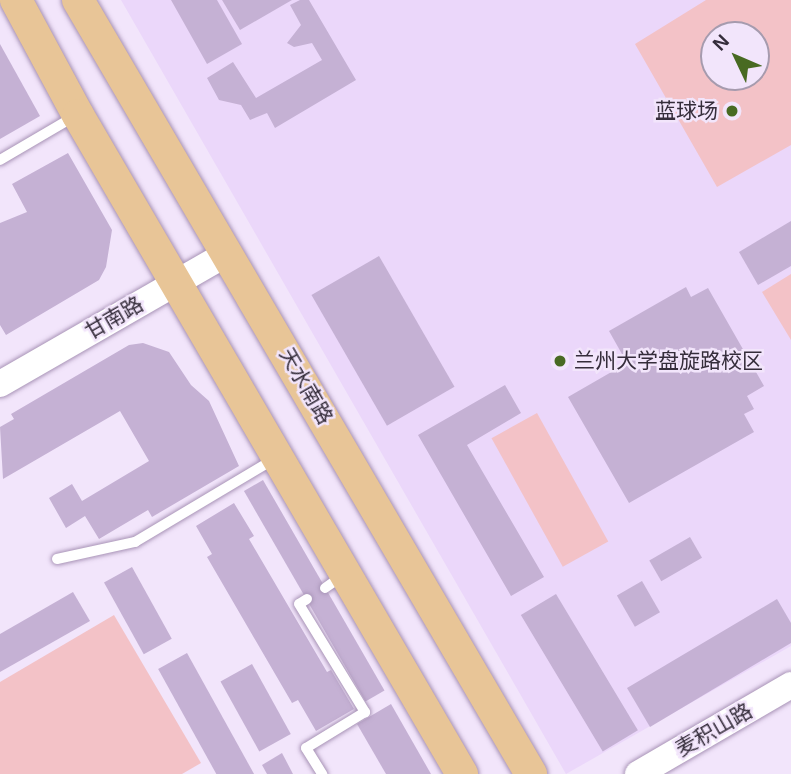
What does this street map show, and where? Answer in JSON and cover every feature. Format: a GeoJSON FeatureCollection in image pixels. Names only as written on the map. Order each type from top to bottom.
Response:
{"type":"FeatureCollection","features":[{"type":"Feature","properties":{"kind":"main road"},"geometry":{"type":"LineString","coordinates":[[16,0],[78,115],[279,457],[337,580],[462,774]]}},
{"type":"Feature","properties":{"kind":"main road","name":"天水南路"},"geometry":{"type":"LineString","coordinates":[[78,0],[531,774]]}},
{"type":"Feature","properties":{"kind":"street","name":"甘南路"},"geometry":{"type":"LineString","coordinates":[[0,384],[228,253]]}},
{"type":"Feature","properties":{"kind":"street","name":"麦积山路"},"geometry":{"type":"LineString","coordinates":[[638,774],[791,685]]}},
{"type":"Feature","properties":{"kind":"lane"},"geometry":{"type":"LineString","coordinates":[[0,160],[78,115]]}},
{"type":"Feature","properties":{"kind":"lane"},"geometry":{"type":"LineString","coordinates":[[57,559],[135,542],[279,457]]}},
{"type":"Feature","properties":{"kind":"lane"},"geometry":{"type":"LineString","coordinates":[[307,599],[299,604],[365,712],[306,748],[322,774]]}},
{"type":"Feature","properties":{"kind":"shaded area","name":"兰州大学盘旋路校区"},"geometry":{"type":"Polygon","coordinates":[[[121,0],[791,0],[791,646],[566,774],[121,0]]]}},
{"type":"Feature","properties":{"kind":"shaded area","name":"蓝球场"},"geometry":{"type":"Polygon","coordinates":[[[706,0],[791,0],[791,145],[717,187],[635,44],[706,0]]]}},
{"type":"Feature","properties":{"kind":"shaded area"},"geometry":{"type":"Polygon","coordinates":[[[791,274],[791,340],[762,292],[791,274]]]}},
{"type":"Feature","properties":{"kind":"shaded area"},"geometry":{"type":"Polygon","coordinates":[[[537,413],[608,542],[563,567],[492,438],[537,413]]]}},
{"type":"Feature","properties":{"kind":"shaded area"},"geometry":{"type":"Polygon","coordinates":[[[114,615],[201,763],[182,774],[0,774],[0,682],[114,615]]]}},
{"type":"Feature","properties":{"kind":"building"},"geometry":{"type":"Polygon","coordinates":[[[171,0],[217,0],[242,44],[207,64],[171,0]]]}},
{"type":"Feature","properties":{"kind":"building"},"geometry":{"type":"Polygon","coordinates":[[[222,0],[292,0],[240,30],[222,0]]]}},
{"type":"Feature","properties":{"kind":"building"},"geometry":{"type":"Polygon","coordinates":[[[300,0],[309,0],[356,80],[275,128],[267,113],[250,120],[241,105],[219,100],[207,78],[233,62],[256,98],[322,60],[312,43],[294,47],[287,43],[301,25],[290,5],[300,0]]]}},
{"type":"Feature","properties":{"kind":"building"},"geometry":{"type":"Polygon","coordinates":[[[0,44],[40,116],[0,139],[0,44]]]}},
{"type":"Feature","properties":{"kind":"building"},"geometry":{"type":"Polygon","coordinates":[[[68,153],[112,230],[106,267],[99,280],[6,335],[0,325],[0,223],[27,212],[12,184],[68,153]]]}},
{"type":"Feature","properties":{"kind":"building"},"geometry":{"type":"Polygon","coordinates":[[[791,221],[791,266],[758,285],[739,252],[791,221]]]}},
{"type":"Feature","properties":{"kind":"building"},"geometry":{"type":"Polygon","coordinates":[[[379,256],[454,387],[387,426],[311,295],[379,256]]]}},
{"type":"Feature","properties":{"kind":"building"},"geometry":{"type":"Polygon","coordinates":[[[686,287],[691,297],[708,288],[764,386],[747,396],[754,409],[744,414],[754,432],[629,503],[568,397],[627,363],[609,331],[686,287]]]}},
{"type":"Feature","properties":{"kind":"building"},"geometry":{"type":"Polygon","coordinates":[[[143,343],[169,352],[191,385],[209,401],[239,466],[152,517],[148,510],[99,539],[85,516],[66,528],[49,498],[72,484],[82,501],[149,461],[120,411],[3,479],[0,427],[14,419],[11,414],[129,345],[143,343]]]}},
{"type":"Feature","properties":{"kind":"building"},"geometry":{"type":"Polygon","coordinates":[[[505,385],[521,413],[467,445],[544,577],[511,596],[418,435],[505,385]]]}},
{"type":"Feature","properties":{"kind":"building"},"geometry":{"type":"Polygon","coordinates":[[[263,480],[384,690],[365,701],[244,491],[263,480]]]}},
{"type":"Feature","properties":{"kind":"building"},"geometry":{"type":"Polygon","coordinates":[[[234,503],[254,536],[249,539],[327,672],[331,670],[354,709],[316,731],[298,700],[292,703],[207,557],[212,554],[196,526],[234,503]]]}},
{"type":"Feature","properties":{"kind":"building"},"geometry":{"type":"Polygon","coordinates":[[[690,537],[702,558],[661,581],[649,560],[690,537]]]}},
{"type":"Feature","properties":{"kind":"building"},"geometry":{"type":"Polygon","coordinates":[[[132,567],[172,639],[144,654],[104,583],[132,567]]]}},
{"type":"Feature","properties":{"kind":"building"},"geometry":{"type":"Polygon","coordinates":[[[642,581],[660,612],[635,627],[617,596],[642,581]]]}},
{"type":"Feature","properties":{"kind":"building"},"geometry":{"type":"Polygon","coordinates":[[[73,592],[90,621],[0,672],[0,634],[73,592]]]}},
{"type":"Feature","properties":{"kind":"building"},"geometry":{"type":"Polygon","coordinates":[[[556,594],[638,730],[603,751],[521,615],[556,594]]]}},
{"type":"Feature","properties":{"kind":"building"},"geometry":{"type":"Polygon","coordinates":[[[777,599],[791,623],[791,643],[650,727],[627,688],[777,599]]]}},
{"type":"Feature","properties":{"kind":"building"},"geometry":{"type":"Polygon","coordinates":[[[187,653],[254,774],[216,774],[158,669],[187,653]]]}},
{"type":"Feature","properties":{"kind":"building"},"geometry":{"type":"Polygon","coordinates":[[[252,664],[291,734],[259,751],[221,681],[252,664]]]}},
{"type":"Feature","properties":{"kind":"building"},"geometry":{"type":"Polygon","coordinates":[[[391,704],[431,774],[386,774],[357,724],[391,704]]]}},
{"type":"Feature","properties":{"kind":"building"},"geometry":{"type":"Polygon","coordinates":[[[282,753],[293,774],[267,774],[262,765],[282,753]]]}},
{"type":"Feature","properties":{"kind":"place","name":"蓝球场"},"geometry":{"type":"Point","coordinates":[732,111]}},
{"type":"Feature","properties":{"kind":"place","name":"兰州大学盘旋路校区"},"geometry":{"type":"Point","coordinates":[560,361]}}]}
